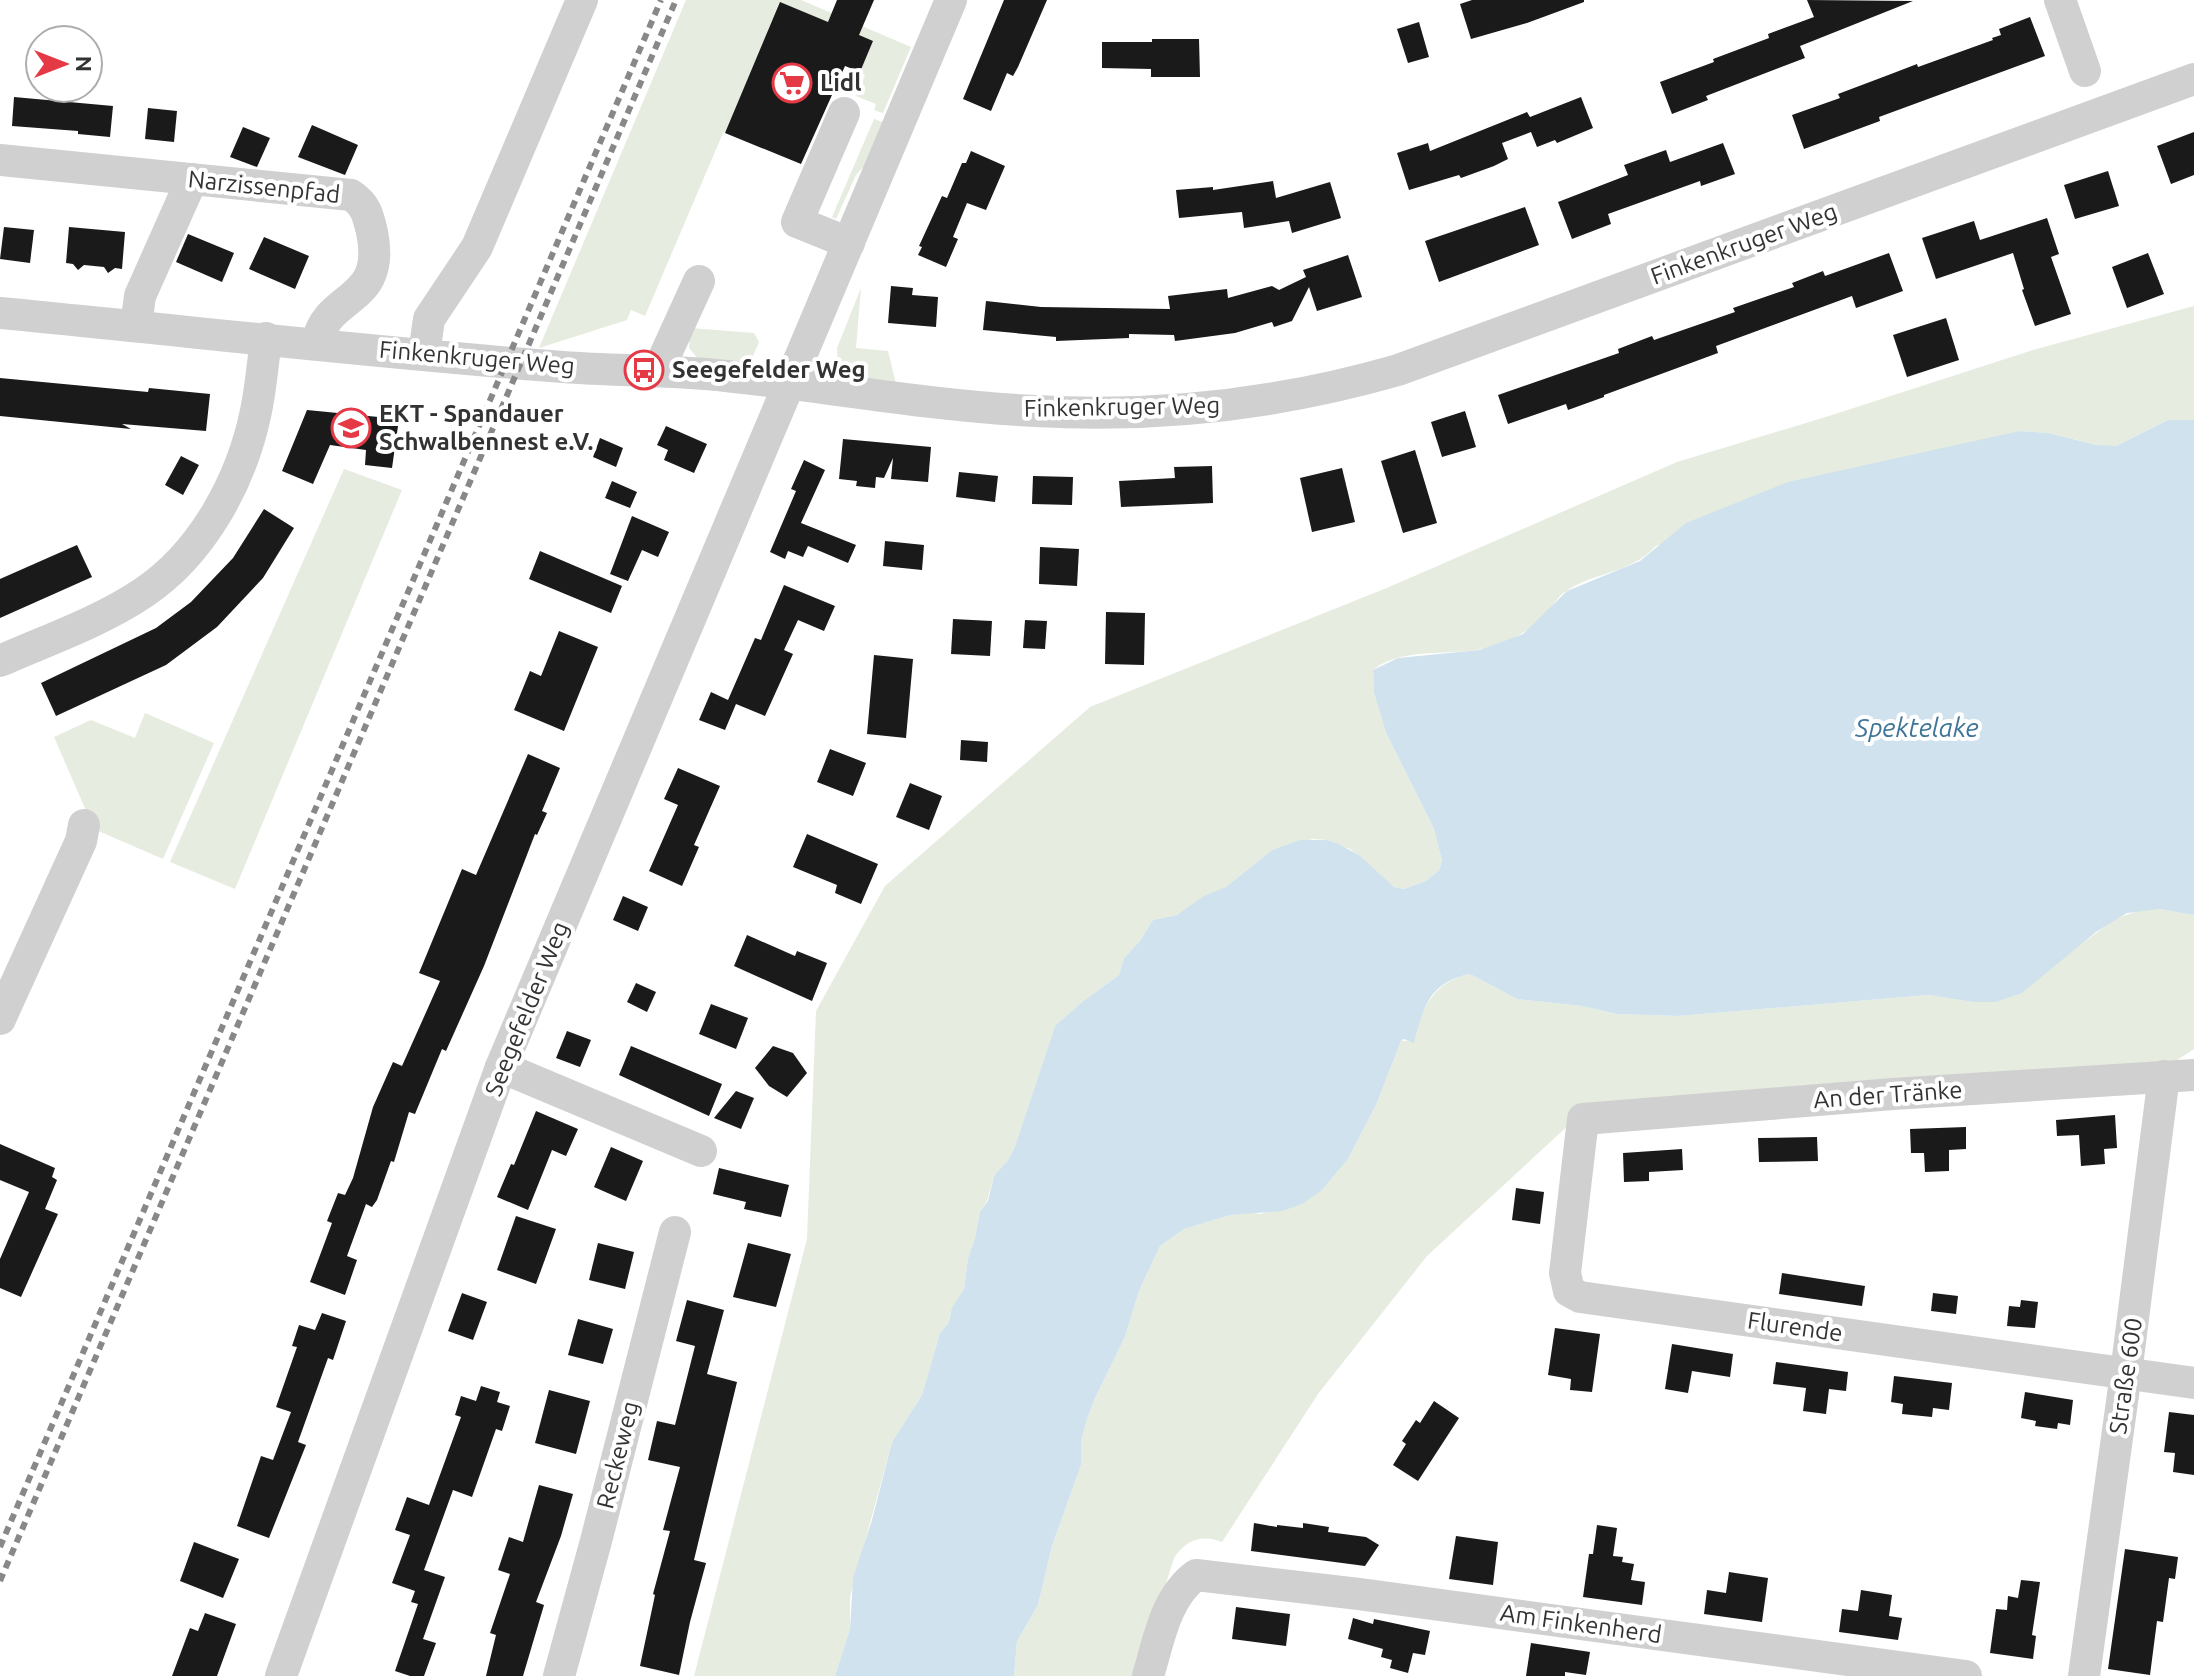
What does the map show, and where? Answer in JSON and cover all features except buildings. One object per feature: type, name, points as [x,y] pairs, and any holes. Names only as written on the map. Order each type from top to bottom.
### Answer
[{"type":"street","points":[[424,354],[429,319],[477,247],[582,0]]},
{"type":"street","name":"Seegefelder Weg","points":[[281,1676],[501,1067],[951,0]]},
{"type":"street","points":[[2060,0],[2085,71]]},
{"type":"street","name":"Finkenkruger Weg","points":[[0,313],[567,367],[725,376],[1035,411],[1210,408],[1323,391],[1398,370],[2194,79]]},
{"type":"street","points":[[844,113],[797,222],[849,243]]},
{"type":"street","name":"Narzissenpfad","points":[[0,160],[351,195],[362,202],[371,227],[375,264],[368,283],[325,323],[317,343]]},
{"type":"street","points":[[136,326],[140,296],[192,179]]},
{"type":"street","points":[[658,371],[699,281]]},
{"type":"street","points":[[0,661],[112,611],[144,592],[182,561],[218,511],[243,460],[256,411],[266,338]]},
{"type":"street","points":[[0,1019],[81,841],[84,825]]},
{"type":"street","points":[[501,1067],[701,1151]]},
{"type":"street","name":"An der Tränke","points":[[1583,1119],[2179,1075]]},
{"type":"street","name":"Straße 600","points":[[2084,1676],[2126,1373],[2179,1075]]},
{"type":"street","name":"Flurende","points":[[1583,1119],[1565,1273],[1569,1291],[1580,1297],[2194,1383]]},
{"type":"street","name":"Reckeweg","points":[[559,1676],[675,1232]]},
{"type":"street","name":"Am Finkenherd","points":[[1148,1676],[1171,1603],[1182,1586],[1196,1575],[1966,1676]]},
{"type":"shaded area","points":[[686,0],[801,0],[911,47],[883,113],[874,110],[876,104],[856,96],[865,75],[860,72],[873,41],[723,133],[645,316],[631,310],[627,320],[539,348]]},
{"type":"shaded area","points":[[874,119],[888,124],[875,154],[856,175],[836,219],[832,217]]},
{"type":"shaded area","points":[[861,288],[856,348],[888,351],[897,388],[844,382],[845,368],[838,366],[837,348]]},
{"type":"shaded area","points":[[2194,306],[2194,420],[2168,420],[2116,446],[2106,447],[2048,433],[2020,431],[1656,546],[1633,563],[1571,588],[1529,629],[1498,645],[1401,657],[1373,670],[1374,693],[1386,733],[1434,829],[1442,861],[1439,870],[1426,881],[1404,889],[1394,887],[1350,849],[1327,840],[1313,839],[1272,850],[1226,887],[1177,915],[1153,920],[1124,958],[1119,975],[1055,1026],[1015,1146],[994,1176],[987,1201],[980,1211],[964,1289],[948,1324],[940,1333],[922,1395],[892,1442],[850,1597],[850,1629],[835,1676],[694,1676],[807,1239],[816,1011],[885,886],[1090,707],[1389,587],[1677,462],[2033,350]]},
{"type":"shaded area","points":[[690,328],[754,333],[759,342],[750,363],[699,360],[689,348]]},
{"type":"shaded area","points":[[344,469],[402,490],[235,889],[170,862]]},
{"type":"shaded area","points":[[145,713],[214,743],[163,859],[94,829],[54,737],[91,720],[135,738]]},
{"type":"shaded area","points":[[2143,909],[2194,915],[2194,1049],[2168,1066],[1572,1122],[1427,1256],[1318,1394],[1222,1542],[1195,1540],[1174,1558],[1137,1676],[1014,1676],[1017,1641],[1038,1605],[1052,1546],[1081,1465],[1081,1441],[1087,1419],[1125,1337],[1139,1291],[1160,1246],[1184,1229],[1245,1212],[1261,1214],[1322,1190],[1348,1159],[1376,1105],[1401,1041],[1415,1040],[1426,1006],[1447,983],[1470,974],[1517,999],[1582,1006],[1617,1014],[1678,1016],[1930,995],[1973,1002],[2072,951],[2115,919]]},
{"type":"water","name":"Spektelake","points":[[2168,420],[2194,420],[2194,915],[2159,909],[2127,913],[2096,932],[2022,993],[1995,1002],[1929,995],[1678,1016],[1617,1014],[1582,1006],[1517,999],[1470,974],[1445,984],[1430,998],[1414,1043],[1404,1039],[1401,1041],[1376,1105],[1348,1159],[1322,1190],[1302,1204],[1282,1211],[1230,1215],[1184,1229],[1160,1246],[1139,1291],[1125,1337],[1087,1419],[1081,1441],[1081,1465],[1052,1546],[1038,1605],[1017,1641],[1014,1676],[835,1676],[850,1629],[853,1578],[892,1442],[922,1395],[940,1333],[948,1324],[952,1308],[964,1289],[980,1211],[988,1201],[994,1176],[1015,1146],[1055,1026],[1119,975],[1124,958],[1153,920],[1177,915],[1204,896],[1226,887],[1272,850],[1300,840],[1327,840],[1360,856],[1394,887],[1404,889],[1426,881],[1439,870],[1442,861],[1434,829],[1386,733],[1374,693],[1373,670],[1398,658],[1480,650],[1523,634],[1567,591],[1640,561],[1686,523],[1788,482],[2020,431],[2116,446]]},
{"type":"railway","points":[[0,1547],[661,0]]},
{"type":"railway","points":[[0,1581],[676,0]]},
{"type":"place","name":"Lidl","points":[[792,83]]},
{"type":"place","name":"Seegefelder Weg","points":[[644,370]]},
{"type":"place","name":"EKT - Spandauer Schwalbennest e.V.","points":[[351,428]]}]
